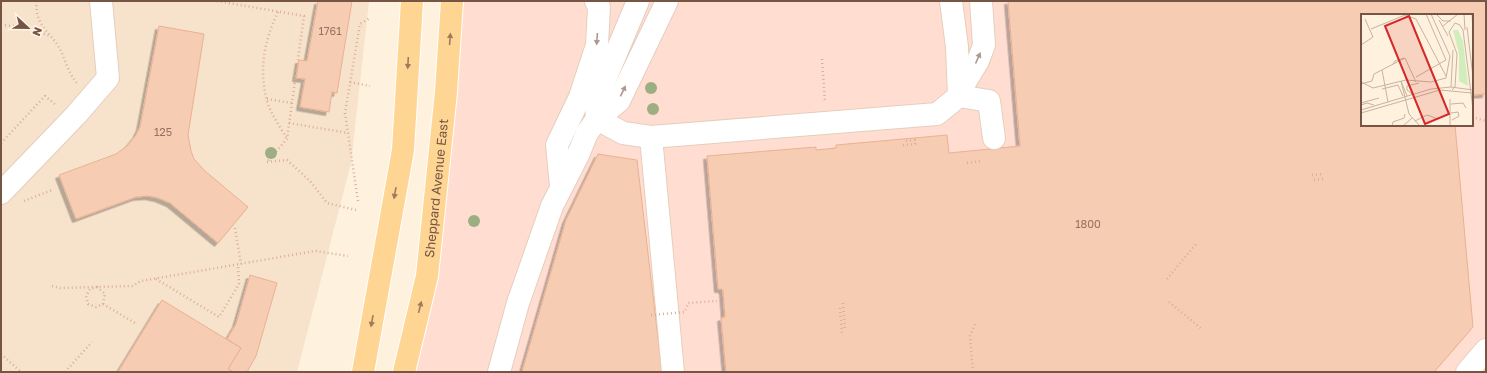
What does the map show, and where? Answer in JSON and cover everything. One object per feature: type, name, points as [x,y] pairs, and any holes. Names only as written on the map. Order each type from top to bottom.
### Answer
[{"type":"main road","points":[[363,372],[403,150],[412,1]]},
{"type":"main road","name":"Sheppard Avenue East","points":[[404,372],[427,276],[445,100],[453,2]]},
{"type":"lane","points":[[9,198],[108,78],[101,1]]},
{"type":"lane","points":[[561,186],[557,145],[580,97],[597,45],[599,7],[596,1]]},
{"type":"lane","points":[[499,372],[518,303],[552,206],[561,186],[578,155],[587,133],[597,119],[619,101],[667,1]]},
{"type":"lane","points":[[951,1],[957,47],[959,94]]},
{"type":"lane","points":[[597,119],[623,133],[651,137],[937,114],[959,94],[978,61],[984,45],[981,1]]},
{"type":"lane","points":[[597,119],[596,101],[632,7]]},
{"type":"lane","points":[[959,94],[989,101],[994,138]]},
{"type":"lane","points":[[651,137],[659,314],[673,372]]},
{"type":"lane","points":[[1467,372],[1486,350]]},
{"type":"path","points":[[37,1],[40,23],[62,51],[65,62],[79,87],[92,97]]},
{"type":"path","points":[[217,1],[304,16],[287,139],[267,162],[287,160],[310,181],[327,203],[356,210]]},
{"type":"path","points":[[278,12],[269,30],[264,49],[262,73],[268,104],[287,139]]},
{"type":"path","points":[[358,201],[345,113],[360,24],[370,18]]},
{"type":"path","points":[[1,25],[24,27],[50,36]]},
{"type":"path","points":[[822,59],[826,123]]},
{"type":"path","points":[[350,82],[370,86]]},
{"type":"path","points":[[1,143],[45,96],[62,110]]},
{"type":"path","points":[[267,99],[292,103]]},
{"type":"path","points":[[1473,117],[1486,121]]},
{"type":"path","points":[[289,123],[348,133]]},
{"type":"path","points":[[903,144],[915,144],[915,140],[904,141]]},
{"type":"path","points":[[968,163],[981,161]]},
{"type":"path","points":[[1312,175],[1324,174]]},
{"type":"path","points":[[1314,180],[1324,179]]},
{"type":"path","points":[[9,198],[52,190]]},
{"type":"path","points":[[235,228],[241,264]]},
{"type":"path","points":[[1167,278],[1196,244]]},
{"type":"path","points":[[52,286],[60,288],[133,286],[155,279],[315,251],[348,256]]},
{"type":"path","points":[[155,279],[219,318],[239,284],[238,264]]},
{"type":"path","points":[[97,287],[105,294],[103,304]]},
{"type":"path","points":[[97,287],[90,289],[86,296],[88,304],[96,307],[103,304]]},
{"type":"path","points":[[659,314],[685,312],[688,303],[717,301]]},
{"type":"path","points":[[1169,302],[1204,330]]},
{"type":"path","points":[[843,303],[845,330]]},
{"type":"path","points":[[103,304],[135,323]]},
{"type":"path","points":[[840,308],[842,335]]},
{"type":"path","points":[[973,372],[970,336],[975,324]]},
{"type":"path","points":[[65,372],[92,342]]},
{"type":"path","points":[[1,354],[21,372]]},
{"type":"shaded area","points":[[1,1],[369,1],[351,163],[297,372],[1,372]]},
{"type":"shaded area","points":[[452,1],[1486,1],[1486,372],[404,372]]},
{"type":"building","points":[[318,1],[352,1],[337,93],[332,92],[329,112],[300,107],[305,79],[296,78],[299,60],[307,61]]},
{"type":"building","points":[[1008,1],[1486,1],[1486,94],[1473,95],[1473,14],[1361,14],[1361,126],[1455,126],[1473,327],[1434,372],[726,372],[721,318],[725,317],[723,291],[722,289],[718,289],[707,156],[816,147],[816,150],[836,148],[836,145],[947,135],[949,153],[1020,146]]},
{"type":"building","points":[[159,26],[204,34],[188,135],[191,151],[194,159],[205,171],[248,207],[218,243],[170,203],[148,196],[136,197],[76,219],[59,175],[116,154],[127,146],[136,135],[140,127]]},
{"type":"building","points":[[598,154],[637,160],[662,372],[522,372],[566,220]]},
{"type":"building","points":[[250,275],[277,283],[256,356],[247,372],[234,372],[228,369],[241,348],[227,339],[236,324]]},
{"type":"building","points":[[162,300],[241,348],[228,369],[234,372],[118,372]]}]
